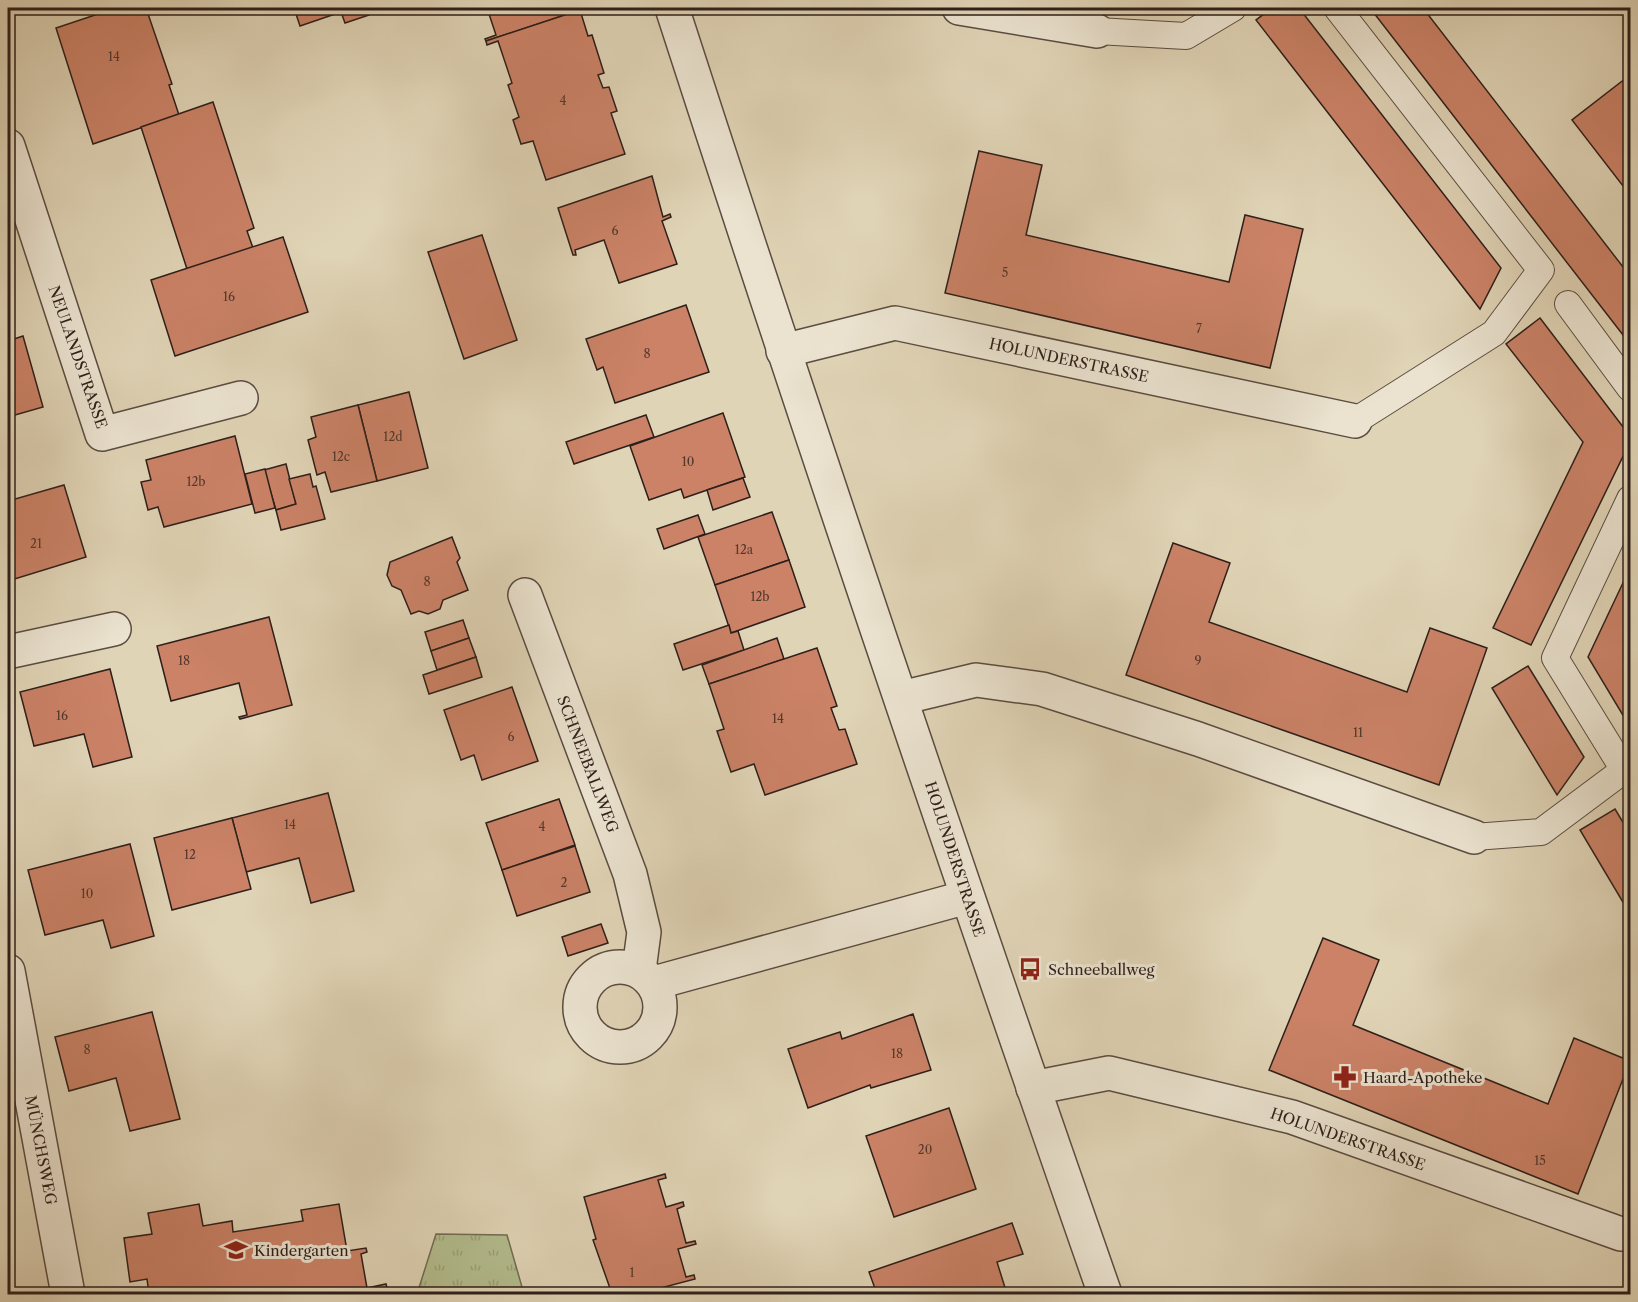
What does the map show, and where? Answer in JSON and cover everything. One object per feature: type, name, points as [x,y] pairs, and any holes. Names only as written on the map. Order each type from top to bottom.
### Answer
[{"type":"street","name":"HOLUNDERSTRASSE","points":[[672,8],[783,351],[967,897],[1105,1294]]},
{"type":"street","points":[[959,8],[1097,31]]},
{"type":"street","name":"NEULANDSTRASSE","points":[[8,146],[102,434],[242,398]]},
{"type":"street","name":"HOLUNDERSTRASSE","points":[[783,351],[895,323],[1355,421]]},
{"type":"street","name":"SCHNEEBALLWEG","points":[[525,595],[630,874],[644,932],[646,977],[967,897]]},
{"type":"street","points":[[8,652],[114,629]]},
{"type":"street","points":[[901,698],[976,680],[1042,689],[1198,740],[1474,837]]},
{"type":"street","name":"MÜNCHSWEG","points":[[8,971],[68,1294]]},
{"type":"street","name":"HOLUNDERSTRASSE","points":[[1033,1088],[1109,1073],[1292,1117],[1626,1235]]},
{"type":"lane","points":[[1097,31],[1186,36],[1233,8]]},
{"type":"lane","points":[[1337,8],[1541,270],[1494,333],[1355,421]]},
{"type":"lane","points":[[1568,304],[1630,388]]},
{"type":"lane","points":[[1474,837],[1541,832],[1624,770],[1556,658],[1630,499]]},
{"type":"green space","points":[[436,1234],[507,1235],[524,1294],[417,1294]]},
{"type":"building","points":[[116,8],[146,8],[172,84],[169,85],[179,115],[93,144],[56,28]]},
{"type":"building","points":[[294,8],[373,8],[368,9],[369,15],[345,23],[341,12],[300,26]]},
{"type":"building","points":[[487,8],[579,8],[580,10],[486,41],[485,39],[496,35]]},
{"type":"building","points":[[1272,8],[1299,8],[1501,268],[1480,309],[1256,20]]},
{"type":"building","points":[[1370,8],[1423,8],[1630,276],[1630,344]]},
{"type":"building","points":[[580,10],[588,36],[592,35],[604,73],[598,75],[603,88],[609,87],[617,111],[611,113],[625,154],[546,180],[533,141],[521,144],[513,120],[519,117],[508,85],[512,83],[498,41],[487,45],[486,41]]},
{"type":"building","points":[[1630,75],[1630,180],[1623,186],[1572,120]]},
{"type":"building","points":[[213,102],[254,228],[247,231],[253,248],[187,269],[141,127]]},
{"type":"building","points":[[979,151],[1042,165],[1026,235],[1229,282],[1245,215],[1303,229],[1270,368],[945,293]]},
{"type":"building","points":[[652,176],[663,217],[670,214],[671,217],[662,221],[677,264],[619,283],[604,240],[575,250],[576,255],[573,255],[558,208]]},
{"type":"building","points":[[482,235],[517,340],[464,359],[428,252]]},
{"type":"building","points":[[283,237],[308,312],[175,356],[151,280]]},
{"type":"building","points":[[686,305],[709,372],[615,403],[603,367],[597,370],[586,339]]},
{"type":"building","points":[[1540,318],[1630,436],[1630,442],[1531,645],[1493,628],[1583,442],[1506,344]]},
{"type":"building","points":[[23,336],[43,407],[8,417],[8,341]]},
{"type":"building","points":[[409,392],[428,468],[377,481],[358,405]]},
{"type":"building","points":[[358,405],[377,481],[331,492],[325,472],[317,475],[308,440],[316,437],[311,417]]},
{"type":"building","points":[[723,413],[745,477],[684,498],[681,489],[649,500],[630,446]]},
{"type":"building","points":[[646,415],[654,437],[574,464],[566,442]]},
{"type":"building","points":[[235,436],[252,504],[164,527],[158,507],[148,510],[141,482],[151,480],[146,460]]},
{"type":"building","points":[[286,464],[296,504],[276,510],[264,470]]},
{"type":"building","points":[[265,469],[275,508],[255,513],[245,474]]},
{"type":"building","points":[[310,474],[313,487],[316,486],[325,519],[281,530],[276,510],[296,504],[289,479]]},
{"type":"building","points":[[743,478],[750,497],[713,510],[707,490]]},
{"type":"building","points":[[64,485],[86,557],[8,581],[8,501]]},
{"type":"building","points":[[772,512],[789,560],[715,585],[698,537]]},
{"type":"building","points":[[698,515],[705,534],[664,549],[657,529]]},
{"type":"building","points":[[452,537],[460,558],[457,562],[468,590],[443,600],[440,609],[428,614],[419,611],[411,614],[401,590],[392,586],[387,575],[390,562]]},
{"type":"building","points":[[1173,543],[1230,563],[1209,622],[1407,692],[1430,628],[1487,648],[1439,785],[1126,675]]},
{"type":"building","points":[[789,560],[805,607],[731,633],[715,585]]},
{"type":"building","points":[[1630,568],[1630,727],[1588,657]]},
{"type":"building","points":[[269,617],[292,705],[240,719],[239,717],[247,715],[239,683],[171,701],[157,646]]},
{"type":"building","points":[[463,620],[469,638],[431,651],[425,632]]},
{"type":"building","points":[[729,625],[731,633],[738,631],[744,650],[683,670],[674,644]]},
{"type":"building","points":[[469,638],[476,657],[437,670],[431,651]]},
{"type":"building","points":[[777,638],[784,659],[709,684],[702,665]]},
{"type":"building","points":[[817,648],[837,706],[831,708],[839,730],[845,729],[857,764],[765,795],[754,764],[731,772],[717,731],[724,729],[709,684]]},
{"type":"building","points":[[476,657],[482,677],[429,694],[423,675]]},
{"type":"building","points":[[1528,666],[1584,757],[1557,795],[1492,688]]},
{"type":"building","points":[[110,669],[132,757],[93,767],[84,734],[34,746],[20,692]]},
{"type":"building","points":[[512,687],[538,761],[482,780],[474,755],[461,760],[444,710]]},
{"type":"building","points":[[328,793],[354,891],[311,903],[299,858],[246,872],[232,818]]},
{"type":"building","points":[[559,799],[575,845],[502,870],[486,823]]},
{"type":"building","points":[[1615,809],[1630,834],[1630,914],[1580,830]]},
{"type":"building","points":[[232,818],[251,889],[172,910],[154,838]]},
{"type":"building","points":[[130,844],[154,936],[111,948],[103,920],[45,935],[28,870]]},
{"type":"building","points":[[575,846],[590,892],[517,916],[502,870]]},
{"type":"building","points":[[601,924],[608,943],[568,956],[562,937]]},
{"type":"building","points":[[1323,938],[1379,960],[1353,1025],[1548,1104],[1574,1038],[1630,1061],[1578,1194],[1269,1070]]},
{"type":"building","points":[[152,1012],[180,1119],[130,1131],[116,1078],[69,1091],[55,1037]]},
{"type":"building","points":[[913,1014],[931,1070],[871,1088],[870,1085],[808,1108],[788,1049],[840,1032],[842,1039]]},
{"type":"building","points":[[949,1108],[976,1189],[894,1217],[866,1136]]},
{"type":"building","points":[[665,1174],[666,1178],[658,1180],[666,1207],[683,1202],[684,1206],[677,1209],[686,1243],[695,1241],[696,1244],[678,1249],[686,1277],[694,1275],[695,1279],[638,1294],[612,1294],[593,1240],[596,1239],[584,1197]]},
{"type":"building","name":"Kindergarten","points":[[199,1204],[203,1226],[232,1221],[233,1232],[303,1221],[301,1210],[339,1204],[347,1251],[366,1248],[367,1252],[361,1254],[367,1288],[386,1284],[387,1288],[381,1289],[382,1294],[149,1294],[147,1279],[130,1282],[124,1238],[152,1234],[148,1213]]},
{"type":"building","points":[[1012,1223],[1023,1254],[997,1262],[1007,1294],[877,1294],[869,1272]]},
{"type":"place","name":"Schneeballweg","points":[[1030,969]]},
{"type":"place","name":"Haard-Apotheke","points":[[1345,1077]]},
{"type":"place","name":"Kindergarten","points":[[236,1250]]}]
